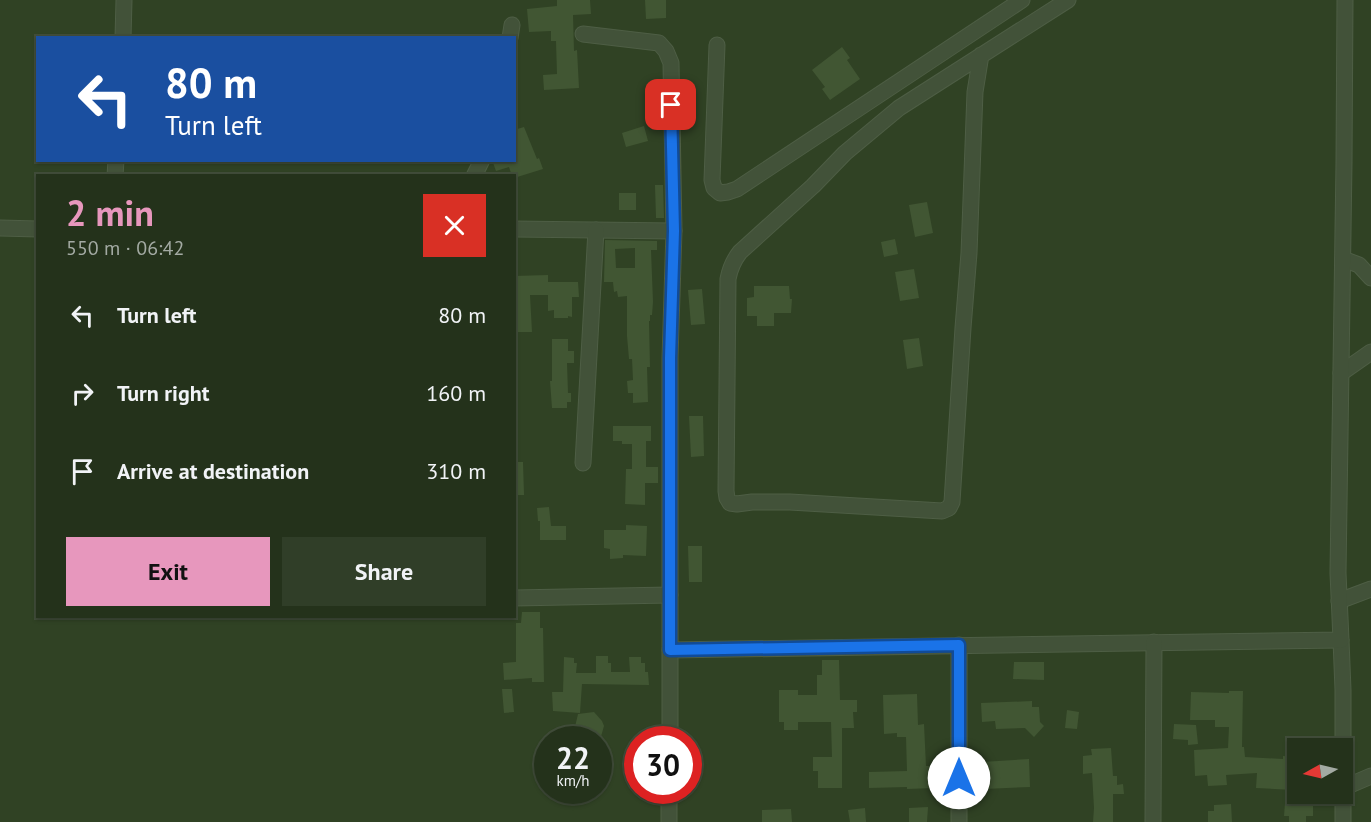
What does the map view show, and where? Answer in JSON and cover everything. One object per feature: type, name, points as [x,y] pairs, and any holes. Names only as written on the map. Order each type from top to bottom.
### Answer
[{"type":"street","points":[[123,36],[124,0]]},
{"type":"street","points":[[717,45],[712,180],[714,188],[720,193],[737,189],[1022,0]]},
{"type":"street","points":[[981,55],[975,92],[969,253],[952,502],[949,508],[942,511],[790,502],[730,503],[726,491],[728,279],[734,260],[845,153],[899,108],[981,55],[1068,0]]},
{"type":"street","points":[[1343,738],[1338,573],[1345,0]]},
{"type":"street","points":[[583,34],[658,43],[666,51],[670,63],[674,231],[670,358],[669,726]]},
{"type":"street","points":[[0,228],[36,229]]},
{"type":"street","points":[[516,228],[674,231]]},
{"type":"street","points":[[583,463],[596,230]]},
{"type":"street","points":[[1343,259],[1359,265],[1371,278]]},
{"type":"street","points":[[1341,373],[1371,352]]},
{"type":"street","points":[[1339,601],[1371,589]]},
{"type":"street","points":[[516,598],[670,595]]},
{"type":"street","points":[[670,650],[1341,640]]},
{"type":"street","points":[[1153,822],[1154,642]]},
{"type":"street","points":[[959,645],[959,822]]},
{"type":"street","points":[[1353,784],[1371,776]]},
{"type":"street","points":[[669,804],[669,822]]},
{"type":"street","points":[[1343,804],[1343,822]]},
{"type":"building","points":[[557,0],[590,0],[591,14],[573,15],[574,51],[577,50],[579,88],[544,90],[543,75],[557,74],[556,41],[551,41],[551,31],[529,32],[527,9],[557,6]]},
{"type":"building","points":[[645,0],[666,0],[666,18],[646,19]]},
{"type":"building","points":[[842,47],[850,58],[847,60],[860,79],[830,100],[822,89],[825,87],[812,70]]},
{"type":"building","points":[[644,126],[648,141],[626,147],[622,133]]},
{"type":"building","points":[[524,127],[543,169],[516,177],[516,174],[511,174],[509,167],[496,171],[493,162],[516,162],[516,129]]},
{"type":"building","points":[[655,185],[663,185],[664,218],[656,218]]},
{"type":"building","points":[[619,193],[636,193],[636,210],[619,210]]},
{"type":"building","points":[[927,202],[933,233],[915,237],[909,205]]},
{"type":"building","points":[[895,239],[898,254],[884,257],[881,242]]},
{"type":"building","points":[[605,240],[657,241],[657,250],[651,250],[653,302],[649,321],[648,402],[633,403],[633,393],[628,393],[627,381],[633,380],[632,359],[629,359],[627,336],[627,296],[618,297],[617,291],[614,292],[613,282],[604,282]],"holes":[[[635,248],[635,268],[616,268],[615,249]]]},
{"type":"building","points":[[914,269],[919,298],[900,301],[895,272]]},
{"type":"building","points":[[548,275],[548,282],[578,282],[579,297],[572,297],[572,317],[554,318],[554,310],[548,311],[548,295],[530,295],[532,332],[516,332],[516,276]]},
{"type":"building","points":[[754,286],[789,286],[790,299],[792,299],[791,313],[774,313],[774,326],[757,326],[757,316],[747,316],[747,298],[754,297]]},
{"type":"building","points":[[702,289],[705,324],[691,325],[688,290]]},
{"type":"building","points":[[919,338],[923,366],[907,369],[903,340]]},
{"type":"building","points":[[552,339],[568,339],[568,351],[574,351],[574,363],[567,363],[568,393],[571,393],[571,402],[567,402],[567,408],[552,408],[550,381],[552,381]]},
{"type":"building","points":[[689,416],[703,416],[704,456],[691,457]]},
{"type":"building","points":[[613,426],[651,426],[651,441],[646,441],[646,467],[658,467],[658,483],[645,483],[645,505],[625,504],[626,469],[632,469],[632,444],[613,441]]},
{"type":"building","points":[[516,462],[523,462],[524,495],[516,495]]},
{"type":"building","points":[[549,507],[551,526],[566,526],[566,540],[540,540],[537,508]]},
{"type":"building","points":[[626,525],[647,526],[646,556],[623,555],[623,558],[610,559],[610,549],[604,548],[604,530],[626,530]]},
{"type":"building","points":[[688,546],[702,546],[702,582],[689,582]]},
{"type":"building","points":[[522,612],[540,612],[540,628],[543,628],[544,682],[532,682],[532,678],[504,680],[503,663],[516,662],[516,623],[521,623]]},
{"type":"building","points":[[596,656],[608,656],[611,672],[630,672],[629,657],[641,657],[641,663],[645,663],[645,672],[648,672],[649,685],[582,684],[580,713],[553,711],[552,692],[563,692],[564,657],[574,658],[574,663],[577,663],[576,673],[596,673]]},
{"type":"building","points":[[822,660],[839,660],[840,700],[857,700],[857,712],[853,712],[854,728],[842,728],[842,788],[818,788],[818,771],[813,771],[813,757],[832,757],[831,722],[798,722],[798,730],[784,730],[784,722],[779,722],[779,690],[798,690],[798,695],[817,695],[817,675],[822,675]]},
{"type":"building","points":[[1014,662],[1044,662],[1044,680],[1013,679]]},
{"type":"building","points":[[502,689],[512,689],[514,712],[504,713]]},
{"type":"building","points":[[1229,691],[1243,691],[1242,747],[1244,747],[1245,757],[1283,759],[1283,756],[1287,756],[1287,790],[1256,788],[1257,773],[1226,775],[1227,785],[1208,786],[1207,775],[1195,776],[1194,750],[1228,748],[1229,727],[1215,727],[1215,720],[1190,720],[1191,692],[1229,693]]},
{"type":"building","points":[[917,694],[918,725],[924,724],[926,766],[933,766],[934,788],[869,788],[869,772],[907,771],[906,737],[897,737],[897,733],[884,734],[883,695]]},
{"type":"building","points":[[1032,701],[1032,707],[1039,707],[1040,722],[1044,726],[1034,737],[1025,728],[996,729],[995,721],[982,722],[981,703]]},
{"type":"building","points":[[1067,710],[1079,712],[1077,729],[1065,728]]},
{"type":"building","points":[[594,712],[604,726],[575,726],[578,714]]},
{"type":"building","points":[[1174,724],[1196,725],[1198,744],[1188,745],[1188,740],[1173,739]]},
{"type":"building","points":[[1111,748],[1113,776],[1117,776],[1117,785],[1123,784],[1124,794],[1113,794],[1113,822],[1093,822],[1092,773],[1083,774],[1083,756],[1092,755],[1091,749]]},
{"type":"building","points":[[1029,759],[1030,787],[984,789],[982,762]]},
{"type":"building","points":[[1285,803],[1313,804],[1313,816],[1306,816],[1306,822],[1289,822],[1289,816],[1284,816]]},
{"type":"building","points":[[1231,804],[1232,822],[1208,822],[1208,811],[1214,811],[1214,805]]},
{"type":"building","points":[[928,807],[927,822],[909,822],[909,808]]},
{"type":"building","points":[[865,808],[866,822],[850,822],[848,810]]},
{"type":"building","points":[[791,809],[792,822],[762,822],[762,810]]},
{"type":"route","points":[[671,105],[674,231],[670,358],[670,650],[959,645],[959,778]]}]
